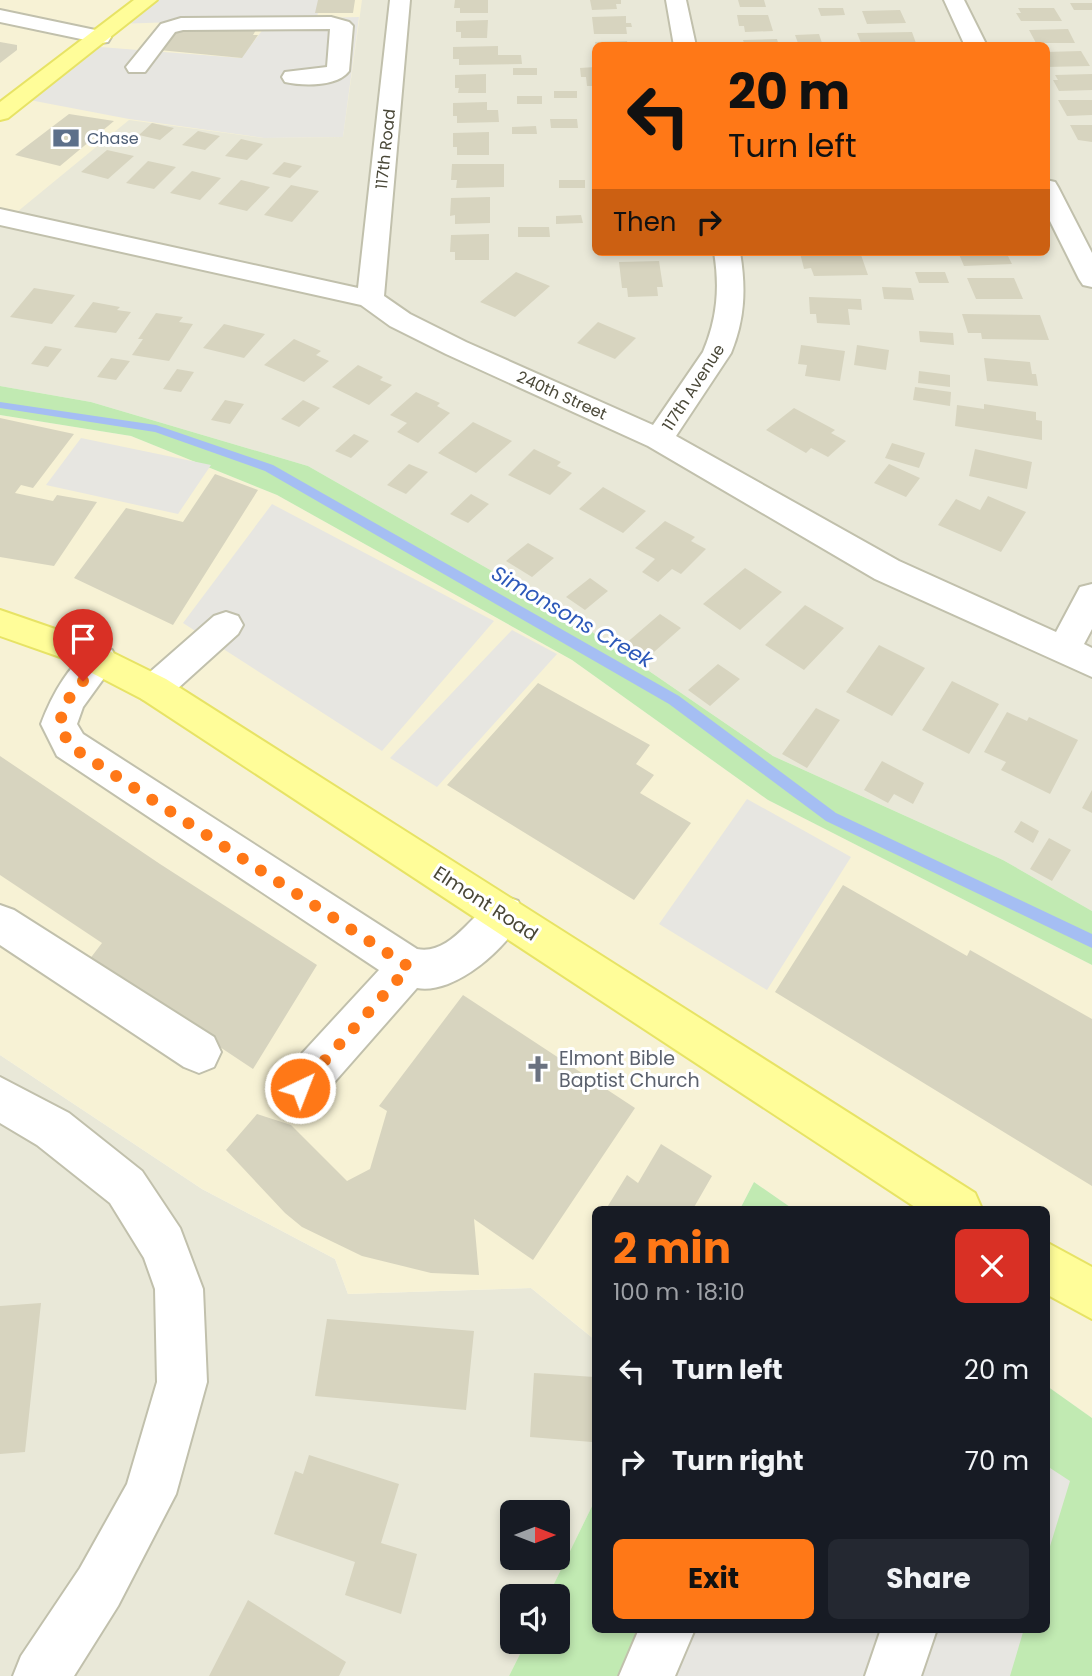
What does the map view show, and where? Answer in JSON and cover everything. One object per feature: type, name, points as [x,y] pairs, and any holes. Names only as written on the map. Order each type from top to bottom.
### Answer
[{"type":"main road","points":[[0,113],[147,0]]},
{"type":"main road","name":"Elmont Road","points":[[0,623],[100,660],[154,689],[954,1206]]},
{"type":"main road","points":[[1050,1269],[1092,1295]]},
{"type":"street","name":"117th Road","points":[[370,299],[400,0]]},
{"type":"street","points":[[676,0],[684,42]]},
{"type":"street","points":[[954,0],[974,42]]},
{"type":"street","points":[[0,16],[100,37]]},
{"type":"street","points":[[137,66],[168,28],[181,24],[331,23],[342,26],[338,71],[325,76],[293,77]]},
{"type":"street","points":[[1050,195],[1092,279]]},
{"type":"street","name":"240th Street","points":[[0,217],[370,299],[400,320],[456,348],[659,439],[887,570],[1078,657]]},
{"type":"street","name":"117th Avenue","points":[[659,439],[724,339],[732,301],[728,256]]},
{"type":"street","points":[[1078,657],[1092,596]]},
{"type":"street","points":[[154,689],[226,625]]},
{"type":"street","points":[[100,660],[67,701],[61,717],[59,724],[70,746],[409,967],[431,971],[467,953],[504,914]]},
{"type":"street","points":[[0,923],[200,1052]]},
{"type":"street","points":[[300,1088],[409,967]]},
{"type":"street","points":[[0,1099],[53,1129],[126,1187],[163,1245],[178,1289],[182,1382],[150,1494],[99,1587],[41,1676]]},
{"type":"street","points":[[647,1676],[665,1633]]},
{"type":"street","points":[[893,1676],[908,1633]]},
{"type":"shaded area","points":[[0,0],[1092,0],[1092,911],[1003,860],[773,756],[557,608],[308,466],[91,402],[0,386],[0,226],[4,222],[0,221]]},
{"type":"shaded area","points":[[0,0],[362,0],[343,137],[264,138],[129,120],[0,226]]},
{"type":"shaded area","points":[[145,0],[320,0],[317,18],[359,17],[343,137],[264,138],[129,119],[19,98],[87,46],[241,58],[271,19],[114,24]]},
{"type":"shaded area","points":[[0,415],[131,436],[277,495],[572,660],[768,800],[1092,965],[1092,1418],[1050,1388],[1050,1206],[789,1206],[754,1182],[742,1206],[592,1206],[592,1338],[531,1288],[348,1294],[335,1259],[202,1189],[0,1055]]},
{"type":"shaded area","points":[[81,438],[211,465],[178,514],[46,485]]},
{"type":"shaded area","points":[[272,504],[494,621],[382,751],[183,623]]},
{"type":"shaded area","points":[[512,630],[557,654],[437,787],[390,758]]},
{"type":"shaded area","points":[[747,799],[851,857],[767,990],[659,924]]},
{"type":"shaded area","points":[[0,1055],[202,1189],[335,1259],[348,1294],[531,1288],[592,1338],[592,1506],[570,1551],[570,1500],[500,1500],[500,1570],[561,1570],[554,1584],[500,1584],[500,1654],[520,1654],[509,1676],[0,1676]]},
{"type":"shaded area","points":[[1050,1468],[1070,1481],[1050,1546]]},
{"type":"shaded area","points":[[651,1633],[1023,1633],[1010,1676],[632,1676]]},
{"type":"green space","points":[[0,386],[91,402],[308,466],[557,608],[773,756],[1003,860],[1092,911],[1092,965],[768,800],[572,660],[277,495],[131,436],[0,415]]},
{"type":"green space","points":[[754,1182],[789,1206],[742,1206]]},
{"type":"green space","points":[[1050,1388],[1092,1418],[1092,1676],[509,1676],[520,1654],[570,1654],[570,1584],[554,1584],[561,1570],[570,1570],[570,1551],[592,1506],[592,1633],[1050,1633]]},
{"type":"building","points":[[318,0],[355,0],[353,13],[315,13]]},
{"type":"building","points":[[455,0],[488,0],[488,13],[460,13],[460,8],[454,8]]},
{"type":"building","points":[[590,0],[621,0],[621,4],[616,4],[617,9],[592,10]]},
{"type":"building","points":[[738,0],[764,0],[766,7],[740,7]]},
{"type":"building","points":[[1070,3],[1092,3],[1092,10],[1074,10]]},
{"type":"building","points":[[818,8],[843,8],[845,15],[821,16]]},
{"type":"building","points":[[1018,8],[1054,8],[1062,21],[1021,21],[1016,13],[1021,13]]},
{"type":"building","points":[[900,10],[906,23],[867,24],[862,11]]},
{"type":"building","points":[[737,15],[768,15],[773,31],[745,32],[744,26],[739,26]]},
{"type":"building","points":[[626,16],[626,23],[631,23],[632,27],[626,27],[627,34],[594,34],[592,17]]},
{"type":"building","points":[[488,20],[487,38],[461,38],[461,32],[456,32],[456,21]]},
{"type":"building","points":[[201,25],[256,30],[253,35],[258,35],[242,58],[159,50],[177,27]]},
{"type":"building","points":[[1068,29],[1075,43],[1035,42],[1029,30]]},
{"type":"building","points":[[912,32],[916,42],[861,42],[857,33]]},
{"type":"building","points":[[819,34],[822,42],[798,42],[795,35]]},
{"type":"building","points":[[777,39],[778,42],[744,42],[743,40]]},
{"type":"building","points":[[0,42],[17,45],[17,50],[0,63]]},
{"type":"building","points":[[498,46],[498,55],[521,55],[522,64],[459,65],[459,59],[453,59],[453,47]]},
{"type":"building","points":[[1081,51],[1090,66],[1050,67],[1050,52]]},
{"type":"building","points":[[592,67],[592,86],[587,86],[586,77],[581,77],[580,68]]},
{"type":"building","points":[[513,68],[537,68],[537,75],[513,75]]},
{"type":"building","points":[[486,74],[486,93],[458,93],[459,88],[455,88],[455,75]]},
{"type":"building","points":[[1092,74],[1092,90],[1059,91],[1053,80],[1058,80],[1055,75]]},
{"type":"building","points":[[554,91],[577,91],[577,98],[554,98]]},
{"type":"building","points":[[517,96],[542,96],[542,104],[517,104]]},
{"type":"building","points":[[1058,100],[1092,100],[1092,115],[1067,116]]},
{"type":"building","points":[[487,102],[487,110],[498,110],[499,122],[457,123],[457,116],[453,116],[453,103]]},
{"type":"building","name":"Chase","points":[[69,114],[114,121],[60,166],[15,155]]},
{"type":"building","points":[[550,119],[577,119],[578,128],[551,128]]},
{"type":"building","points":[[152,123],[174,128],[160,140],[139,135]]},
{"type":"building","points":[[1070,125],[1092,125],[1092,142],[1078,140]]},
{"type":"building","points":[[536,126],[537,134],[512,134],[512,127]]},
{"type":"building","points":[[198,131],[220,136],[205,150],[182,145]]},
{"type":"building","points":[[489,132],[489,155],[457,155],[457,147],[453,147],[453,133]]},
{"type":"building","points":[[241,139],[263,144],[247,160],[225,156]]},
{"type":"building","points":[[107,150],[134,156],[108,179],[81,172]]},
{"type":"building","points":[[148,161],[176,167],[154,189],[126,183]]},
{"type":"building","points":[[284,162],[302,166],[290,178],[272,174]]},
{"type":"building","points":[[452,164],[504,164],[504,187],[456,188],[457,180],[451,180]]},
{"type":"building","points":[[192,171],[221,178],[200,200],[170,193]]},
{"type":"building","points":[[241,180],[270,187],[247,211],[218,204]]},
{"type":"building","points":[[559,180],[585,180],[585,188],[559,188]]},
{"type":"building","points":[[291,185],[319,191],[292,222],[264,215]]},
{"type":"building","points":[[490,197],[490,223],[455,224],[455,215],[450,216],[451,198]]},
{"type":"building","points":[[581,215],[583,223],[556,224],[556,216]]},
{"type":"building","points":[[518,227],[549,227],[550,237],[518,237]]},
{"type":"building","points":[[489,234],[489,260],[455,260],[455,252],[450,252],[451,235]]},
{"type":"building","points":[[801,256],[861,256],[868,275],[814,276],[811,268],[804,269]]},
{"type":"building","points":[[960,256],[1008,256],[1012,264],[964,266]]},
{"type":"building","points":[[659,261],[663,287],[657,287],[658,296],[628,297],[627,288],[622,288],[619,262]]},
{"type":"building","points":[[516,272],[550,286],[515,317],[480,302]]},
{"type":"building","points":[[915,272],[945,272],[949,283],[919,283]]},
{"type":"building","points":[[967,278],[1014,278],[1023,299],[976,299]]},
{"type":"building","points":[[882,287],[911,288],[914,300],[884,299]]},
{"type":"building","points":[[34,288],[75,295],[52,324],[10,317]]},
{"type":"building","points":[[809,297],[861,299],[862,310],[848,309],[850,325],[817,323],[816,314],[810,314]]},
{"type":"building","points":[[93,302],[131,312],[116,333],[74,327]]},
{"type":"building","points":[[156,313],[183,317],[179,322],[193,324],[169,361],[132,355],[143,339],[138,339]]},
{"type":"building","points":[[962,314],[1040,315],[1049,340],[982,339],[981,333],[968,333]]},
{"type":"building","points":[[598,322],[636,338],[615,359],[577,343]]},
{"type":"building","points":[[224,324],[265,334],[244,358],[203,348]]},
{"type":"building","points":[[919,331],[953,333],[954,345],[920,342]]},
{"type":"building","points":[[294,339],[321,351],[316,355],[329,361],[304,382],[264,365]]},
{"type":"building","points":[[801,345],[845,351],[840,381],[805,376],[807,365],[798,364]]},
{"type":"building","points":[[857,345],[889,350],[886,370],[854,365]]},
{"type":"building","points":[[45,346],[62,349],[48,367],[31,364]]},
{"type":"building","points":[[111,358],[130,361],[116,380],[97,377]]},
{"type":"building","points":[[984,358],[1030,362],[1038,386],[987,381]]},
{"type":"building","points":[[358,365],[383,377],[380,380],[392,385],[369,405],[332,387]]},
{"type":"building","points":[[177,369],[194,372],[181,392],[163,389]]},
{"type":"building","points":[[919,371],[950,375],[950,387],[918,383]]},
{"type":"building","points":[[915,387],[951,392],[950,406],[913,400]]},
{"type":"building","points":[[416,392],[440,403],[437,406],[450,413],[418,443],[397,432],[407,423],[390,415]]},
{"type":"building","points":[[225,400],[244,404],[230,424],[211,420]]},
{"type":"building","points":[[303,400],[320,408],[299,427],[281,419]]},
{"type":"building","points":[[984,404],[1036,412],[1036,420],[1042,421],[1042,440],[955,426],[957,405],[984,409]]},
{"type":"building","points":[[794,408],[835,430],[831,433],[846,441],[828,457],[811,448],[806,453],[766,430]]},
{"type":"building","points":[[0,418],[74,434],[33,488],[21,485],[15,493],[53,501],[57,495],[97,502],[54,566],[0,557]]},
{"type":"building","points":[[473,422],[512,441],[476,473],[438,453]]},
{"type":"building","points":[[354,434],[369,441],[351,458],[335,451]]},
{"type":"building","points":[[892,443],[925,453],[919,468],[885,458]]},
{"type":"building","points":[[534,449],[561,462],[557,466],[572,473],[550,495],[508,475]]},
{"type":"building","points":[[975,449],[1032,462],[1027,489],[969,476]]},
{"type":"building","points":[[409,464],[428,472],[406,494],[387,485]]},
{"type":"building","points":[[889,464],[920,478],[906,497],[874,483]]},
{"type":"building","points":[[215,474],[258,490],[173,625],[74,578],[126,508],[183,522]]},
{"type":"building","points":[[603,487],[646,511],[623,533],[579,509]]},
{"type":"building","points":[[471,494],[489,504],[468,523],[450,514]]},
{"type":"building","points":[[988,496],[1026,512],[1001,552],[938,525],[956,499],[980,510]]},
{"type":"building","points":[[665,521],[695,537],[691,541],[706,549],[681,574],[672,569],[658,582],[642,572],[655,559],[635,548]]},
{"type":"building","points":[[528,543],[554,558],[532,577],[506,561]]},
{"type":"building","points":[[745,568],[782,592],[740,630],[703,604]]},
{"type":"building","points":[[590,578],[608,591],[585,610],[566,597]]},
{"type":"building","points":[[805,605],[844,628],[804,670],[765,645]]},
{"type":"building","points":[[660,614],[681,628],[645,660],[624,645]]},
{"type":"building","points":[[879,645],[925,668],[892,716],[846,692]]},
{"type":"building","points":[[718,664],[740,679],[710,706],[688,690]]},
{"type":"building","points":[[952,681],[999,704],[969,754],[922,730]]},
{"type":"building","points":[[538,683],[650,745],[636,764],[654,775],[640,793],[691,823],[634,900],[447,785]]},
{"type":"building","points":[[816,708],[840,720],[807,768],[782,754]]},
{"type":"building","points":[[1007,712],[1027,721],[1029,717],[1078,740],[1050,794],[1001,770],[1006,762],[984,752]]},
{"type":"building","points":[[0,756],[317,965],[253,1069],[89,960],[102,943],[0,875]]},
{"type":"building","points":[[882,761],[924,783],[913,804],[894,794],[888,803],[864,790]]},
{"type":"building","points":[[1092,790],[1092,813],[1082,808]]},
{"type":"building","points":[[1021,821],[1039,831],[1033,843],[1014,832]]},
{"type":"building","points":[[1049,838],[1071,850],[1052,881],[1030,869]]},
{"type":"building","points":[[843,885],[967,956],[970,950],[1092,1019],[1092,1186],[775,992]]},
{"type":"building","points":[[463,995],[635,1108],[533,1260],[474,1219],[479,1275],[431,1273],[362,1256],[302,1227],[285,1213],[226,1150],[257,1114],[291,1125],[347,1181],[370,1169],[387,1111],[379,1106]]},
{"type":"building","points":[[661,1144],[712,1176],[695,1206],[608,1206],[627,1175],[638,1183]]},
{"type":"building","points":[[41,1303],[25,1452],[0,1454],[0,1306]]},
{"type":"building","points":[[327,1319],[474,1331],[466,1410],[315,1396]]},
{"type":"building","points":[[534,1373],[592,1377],[592,1442],[530,1437]]},
{"type":"building","points":[[309,1455],[399,1484],[381,1543],[417,1554],[401,1614],[345,1595],[355,1562],[274,1534],[295,1471],[303,1474]]},
{"type":"building","points":[[248,1600],[346,1662],[339,1676],[209,1676]]},
{"type":"waterway","name":"Simonsons Creek","points":[[0,405],[156,429],[269,468],[674,700],[831,817],[1092,941]]},
{"type":"place","name":"Chase","points":[[66,138]]},
{"type":"place","name":"Elmont Bible Baptist Church","points":[[538,1069]]},
{"type":"route","points":[[83,681],[67,701],[59,724],[70,746],[409,967],[300,1088]]}]
